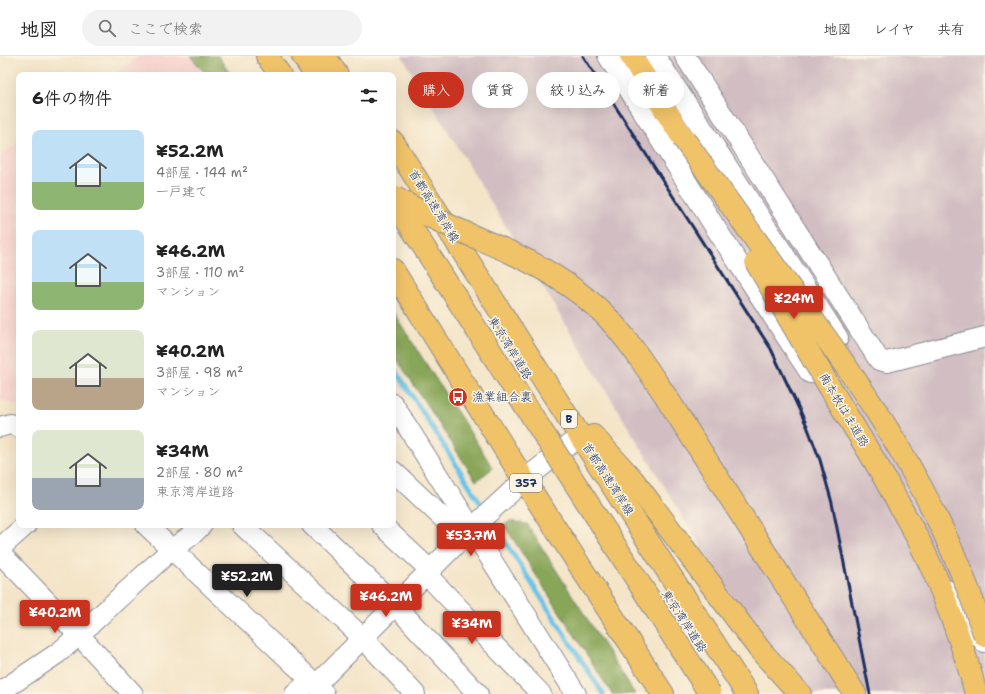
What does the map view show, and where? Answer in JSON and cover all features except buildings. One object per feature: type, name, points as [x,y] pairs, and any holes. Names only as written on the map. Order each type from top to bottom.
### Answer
[{"type":"highway","points":[[263,56],[272,72]]},
{"type":"highway","points":[[267,56],[278,72]]},
{"type":"highway","points":[[303,56],[313,72]]},
{"type":"highway","points":[[325,56],[335,72]]},
{"type":"highway","points":[[339,56],[349,72]]},
{"type":"highway","name":"南本牧はま道路","points":[[631,56],[683,138],[901,506],[950,610],[964,651],[976,694]]},
{"type":"highway","name":"南本牧はま道路","points":[[683,138],[833,348],[900,449],[921,487],[959,566],[976,610],[985,642]]},
{"type":"highway","name":"首都高速湾岸線","points":[[396,147],[549,388],[747,694]]},
{"type":"highway","name":"東京湾岸道路","points":[[396,168],[730,694]]},
{"type":"highway","points":[[396,200],[466,234],[512,253],[538,266],[583,295],[603,314],[624,337],[667,398],[855,694]]},
{"type":"highway","name":"B","points":[[396,203],[710,694]]},
{"type":"highway","name":"357","points":[[396,275],[524,480],[663,694]]},
{"type":"highway","points":[[549,388],[634,480],[760,650],[800,694]]},
{"type":"street","points":[[608,56],[713,224],[898,509],[942,582],[961,611],[985,642]]},
{"type":"street","points":[[655,56],[900,435],[940,502],[956,535],[981,599],[985,642]]},
{"type":"street","points":[[685,56],[879,360],[887,362],[985,337]]},
{"type":"street","points":[[396,409],[467,533],[576,694]]},
{"type":"street","points":[[0,427],[10,424],[16,426]]},
{"type":"street","points":[[295,694],[317,686],[467,533],[524,480],[570,444]]},
{"type":"street","points":[[396,474],[467,533]]},
{"type":"street","points":[[0,548],[23,528]]},
{"type":"street","points":[[149,528],[317,686]]},
{"type":"street","points":[[0,693],[58,653],[172,550],[199,528]]},
{"type":"street","points":[[245,528],[363,638],[415,694]]},
{"type":"street","points":[[315,528],[395,605],[478,694]]},
{"type":"street","points":[[385,528],[428,572],[541,694]]},
{"type":"street","points":[[0,553],[79,635],[133,694]]},
{"type":"shaded area","points":[[139,56],[191,56],[205,72],[117,72]]},
{"type":"shaded area","points":[[402,56],[985,56],[985,694],[791,694],[434,108],[464,108],[464,72],[412,72]]},
{"type":"shaded area","points":[[16,144],[16,405],[0,400],[0,156]]},
{"type":"green space","points":[[190,56],[218,56],[229,72],[204,72]]},
{"type":"green space","points":[[396,317],[493,468],[476,481],[396,358]]},
{"type":"green space","points":[[510,521],[527,524],[635,694],[612,694],[504,525]]},
{"type":"waterway","points":[[396,371],[485,510]]},
{"type":"waterway","points":[[489,517],[603,694]]},
{"type":"railway","points":[[583,56],[771,349],[807,426],[820,460],[832,503],[870,694]]},
{"type":"place","name":"漁業組合裏","points":[[458,397]]}]
